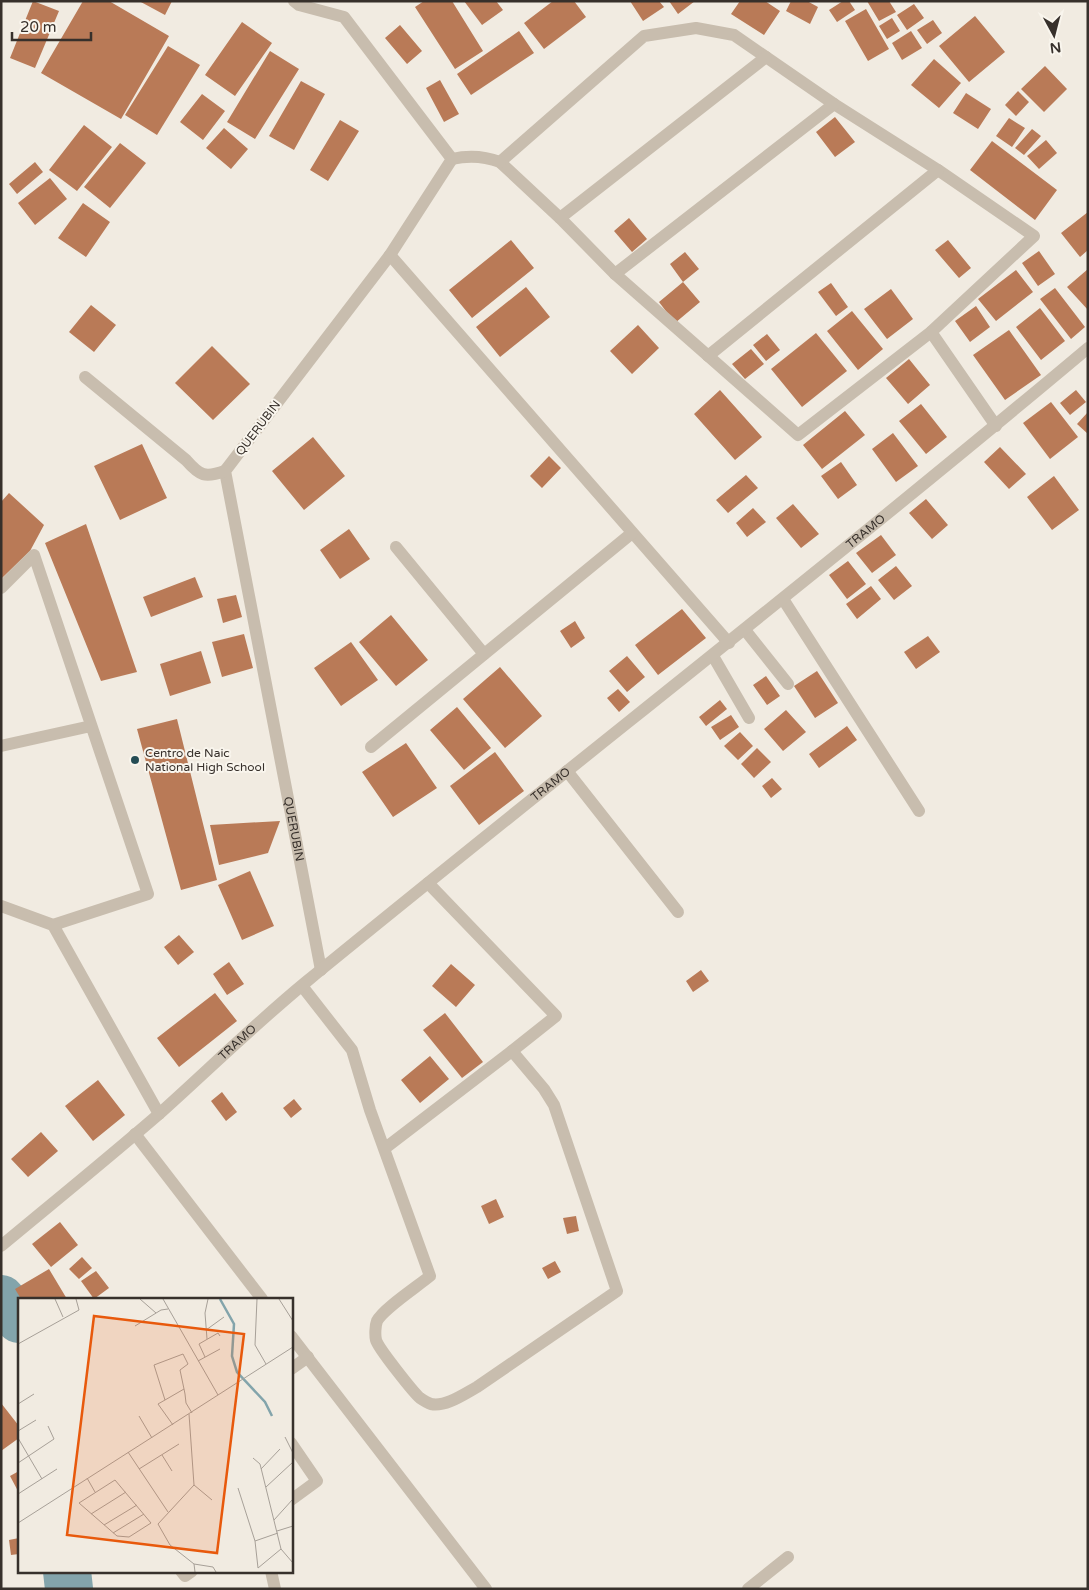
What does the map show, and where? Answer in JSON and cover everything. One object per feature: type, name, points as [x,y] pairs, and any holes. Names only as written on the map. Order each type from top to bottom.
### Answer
[{"type":"street","points":[[294,1],[299,5],[344,18],[452,159],[463,156],[476,156],[500,162],[560,218],[615,274],[798,435],[931,332],[1034,236],[938,170],[834,104],[734,35],[696,28],[644,36],[500,162]]},
{"type":"street","points":[[560,218],[766,57]]},
{"type":"street","points":[[615,274],[834,104]]},
{"type":"street","name":"QUERUBIN","points":[[321,970],[225,471],[390,255],[452,159]]},
{"type":"street","points":[[708,356],[938,170]]},
{"type":"street","points":[[390,255],[729,643]]},
{"type":"street","points":[[931,332],[996,426]]},
{"type":"street","name":"TRAMO","points":[[1,1246],[159,1114],[321,970],[729,643],[996,426],[1088,348]]},
{"type":"street","points":[[85,377],[186,460],[194,470],[203,475],[212,475],[225,471]]},
{"type":"street","points":[[371,747],[632,533]]},
{"type":"street","points":[[396,547],[484,654]]},
{"type":"street","points":[[1,588],[34,555],[148,894],[53,925],[1,906]]},
{"type":"street","points":[[783,599],[919,811]]},
{"type":"street","points":[[745,630],[788,684]]},
{"type":"street","points":[[712,656],[749,718]]},
{"type":"street","points":[[1,746],[91,726]]},
{"type":"street","points":[[567,771],[678,912]]},
{"type":"street","points":[[384,1149],[512,1052],[556,1016],[428,883]]},
{"type":"street","points":[[53,925],[159,1114]]},
{"type":"street","points":[[302,986],[352,1050],[370,1110],[430,1276],[388,1309],[377,1321],[376,1340],[420,1398],[431,1404],[443,1403],[454,1399],[477,1386],[617,1291],[554,1106],[544,1089],[512,1052]]},
{"type":"street","points":[[135,1134],[261,1298]]},
{"type":"street","points":[[292,1337],[486,1589]]},
{"type":"street","points":[[292,1368],[308,1357]]},
{"type":"street","points":[[292,1444],[317,1481],[292,1499]]},
{"type":"street","points":[[748,1589],[788,1557]]},
{"type":"street","points":[[271,1572],[275,1589]]},
{"type":"building","points":[[33,1],[59,11],[35,68],[10,58]]},
{"type":"building","points":[[83,1],[109,1],[169,36],[121,119],[41,73]]},
{"type":"building","points":[[139,1],[172,1],[165,15]]},
{"type":"building","points":[[424,1],[452,1],[483,51],[455,69],[415,7]]},
{"type":"building","points":[[464,1],[496,1],[503,10],[482,25]]},
{"type":"building","points":[[553,1],[574,1],[586,17],[544,49],[524,23]]},
{"type":"building","points":[[630,1],[659,1],[664,7],[643,21]]},
{"type":"building","points":[[669,1],[695,1],[678,14]]},
{"type":"building","points":[[740,1],[765,1],[780,11],[764,35],[731,14]]},
{"type":"building","points":[[791,1],[807,1],[818,7],[810,24],[786,11]]},
{"type":"building","points":[[843,1],[849,1],[855,10],[837,22],[829,10]]},
{"type":"building","points":[[867,1],[889,1],[896,12],[879,21]]},
{"type":"building","points":[[914,4],[924,18],[907,30],[897,15]]},
{"type":"building","points":[[866,9],[889,49],[868,61],[845,21]]},
{"type":"building","points":[[975,16],[1005,52],[969,82],[939,46]]},
{"type":"building","points":[[892,18],[900,31],[887,39],[879,26]]},
{"type":"building","points":[[933,20],[942,33],[927,44],[917,30]]},
{"type":"building","points":[[242,22],[272,43],[235,96],[205,75]]},
{"type":"building","points":[[400,25],[422,51],[407,64],[385,38]]},
{"type":"building","points":[[519,31],[534,53],[471,95],[457,74]]},
{"type":"building","points":[[911,31],[922,48],[902,60],[892,43]]},
{"type":"building","points":[[168,46],[200,65],[157,135],[125,115]]},
{"type":"building","points":[[270,51],[299,69],[255,139],[227,122]]},
{"type":"building","points":[[934,59],[961,83],[939,108],[911,85]]},
{"type":"building","points":[[1045,66],[1067,89],[1044,112],[1021,89]]},
{"type":"building","points":[[440,80],[459,114],[444,122],[426,88]]},
{"type":"building","points":[[301,81],[325,94],[294,150],[269,136]]},
{"type":"building","points":[[1018,91],[1029,102],[1016,116],[1005,105]]},
{"type":"building","points":[[966,93],[991,109],[978,129],[953,113]]},
{"type":"building","points":[[202,94],[225,111],[203,140],[180,122]]},
{"type":"building","points":[[835,117],[855,142],[835,157],[816,132]]},
{"type":"building","points":[[1009,118],[1025,128],[1012,147],[996,136]]},
{"type":"building","points":[[340,120],[359,131],[328,181],[310,170]]},
{"type":"building","points":[[84,125],[112,147],[77,191],[49,170]]},
{"type":"building","points":[[224,128],[248,149],[231,169],[206,148]]},
{"type":"building","points":[[1032,129],[1041,136],[1024,155],[1015,148]]},
{"type":"building","points":[[1046,140],[1057,153],[1039,169],[1027,156]]},
{"type":"building","points":[[992,141],[1057,190],[1035,220],[970,170]]},
{"type":"building","points":[[120,143],[146,163],[110,208],[84,187]]},
{"type":"building","points":[[35,162],[43,172],[17,194],[9,184]]},
{"type":"building","points":[[50,178],[67,199],[35,225],[18,203]]},
{"type":"building","points":[[83,203],[110,222],[86,257],[58,238]]},
{"type":"building","points":[[1088,212],[1088,250],[1080,257],[1061,233]]},
{"type":"building","points":[[629,218],[647,239],[632,252],[614,231]]},
{"type":"building","points":[[511,240],[534,268],[472,318],[449,290]]},
{"type":"building","points":[[948,240],[971,268],[959,278],[935,250]]},
{"type":"building","points":[[1039,251],[1055,274],[1038,286],[1022,263]]},
{"type":"building","points":[[685,252],[699,269],[683,282],[670,264]]},
{"type":"building","points":[[1088,269],[1088,310],[1067,287]]},
{"type":"building","points":[[1016,270],[1033,292],[996,321],[978,299]]},
{"type":"building","points":[[683,282],[700,302],[675,323],[659,302]]},
{"type":"building","points":[[831,283],[848,307],[836,316],[818,292]]},
{"type":"building","points":[[526,287],[550,317],[500,357],[476,327]]},
{"type":"building","points":[[1055,288],[1085,327],[1071,339],[1040,299]]},
{"type":"building","points":[[891,289],[913,319],[887,339],[864,309]]},
{"type":"building","points":[[91,305],[116,325],[94,352],[69,332]]},
{"type":"building","points":[[976,306],[990,327],[970,342],[955,321]]},
{"type":"building","points":[[1040,308],[1065,341],[1041,360],[1016,327]]},
{"type":"building","points":[[852,311],[883,349],[858,370],[827,331]]},
{"type":"building","points":[[638,325],[659,348],[632,374],[610,351]]},
{"type":"building","points":[[1009,330],[1041,375],[1005,400],[973,355]]},
{"type":"building","points":[[816,333],[847,371],[802,407],[771,369]]},
{"type":"building","points":[[767,334],[780,350],[766,361],[753,345]]},
{"type":"building","points":[[212,346],[250,384],[213,420],[175,383]]},
{"type":"building","points":[[751,349],[764,364],[745,379],[732,364]]},
{"type":"building","points":[[909,359],[930,385],[908,404],[886,378]]},
{"type":"building","points":[[720,390],[762,437],[735,460],[694,414]]},
{"type":"building","points":[[1076,390],[1086,402],[1070,415],[1060,403]]},
{"type":"building","points":[[1051,402],[1078,437],[1050,459],[1023,423]]},
{"type":"building","points":[[921,404],[947,437],[926,454],[899,421]]},
{"type":"building","points":[[845,411],[865,435],[822,469],[803,445]]},
{"type":"building","points":[[1088,412],[1088,434],[1077,424]]},
{"type":"building","points":[[893,433],[918,466],[896,482],[872,449]]},
{"type":"building","points":[[313,437],[345,476],[304,510],[272,471]]},
{"type":"building","points":[[142,444],[167,498],[120,520],[94,466]]},
{"type":"building","points":[[1000,447],[1026,474],[1009,489],[984,462]]},
{"type":"building","points":[[549,456],[561,468],[542,488],[530,476]]},
{"type":"building","points":[[841,462],[857,485],[838,499],[821,476]]},
{"type":"building","points":[[746,475],[758,488],[728,513],[716,500]]},
{"type":"building","points":[[1054,476],[1079,510],[1052,530],[1027,497]]},
{"type":"building","points":[[9,493],[44,525],[30,551],[1,579],[1,502]]},
{"type":"building","points":[[926,499],[948,525],[932,539],[909,513]]},
{"type":"building","points":[[793,504],[819,534],[801,548],[776,518]]},
{"type":"building","points":[[753,508],[766,522],[747,537],[736,523]]},
{"type":"building","points":[[86,524],[137,672],[101,681],[45,543]]},
{"type":"building","points":[[349,529],[370,559],[340,579],[320,550]]},
{"type":"building","points":[[881,535],[896,555],[872,573],[856,553]]},
{"type":"building","points":[[848,561],[866,584],[847,599],[829,575]]},
{"type":"building","points":[[896,566],[912,586],[894,600],[878,580]]},
{"type":"building","points":[[195,577],[203,597],[151,617],[143,597]]},
{"type":"building","points":[[871,586],[881,599],[857,619],[846,604]]},
{"type":"building","points":[[236,595],[242,617],[223,623],[217,599]]},
{"type":"building","points":[[682,609],[706,638],[658,675],[635,645]]},
{"type":"building","points":[[391,615],[428,660],[396,686],[359,642]]},
{"type":"building","points":[[575,621],[585,638],[571,648],[560,631]]},
{"type":"building","points":[[244,634],[253,668],[222,677],[212,642]]},
{"type":"building","points":[[928,636],[940,652],[916,669],[904,652]]},
{"type":"building","points":[[351,642],[378,680],[341,706],[314,668]]},
{"type":"building","points":[[201,651],[211,683],[170,696],[160,664]]},
{"type":"building","points":[[627,656],[645,677],[627,692],[609,671]]},
{"type":"building","points":[[500,667],[542,716],[505,748],[463,699]]},
{"type":"building","points":[[817,671],[838,703],[815,718],[794,686]]},
{"type":"building","points":[[766,676],[780,696],[767,705],[753,685]]},
{"type":"building","points":[[618,689],[630,702],[619,712],[607,698]]},
{"type":"building","points":[[720,700],[727,709],[706,726],[699,717]]},
{"type":"building","points":[[457,707],[491,748],[464,770],[430,730]]},
{"type":"building","points":[[786,710],[806,732],[783,751],[764,729]]},
{"type":"building","points":[[731,715],[739,727],[720,740],[711,727]]},
{"type":"building","points":[[177,719],[217,880],[181,890],[137,729]]},
{"type":"building","points":[[847,726],[857,740],[819,768],[809,754]]},
{"type":"building","points":[[740,732],[753,746],[738,760],[724,746]]},
{"type":"building","points":[[406,743],[437,788],[393,817],[362,772]]},
{"type":"building","points":[[757,748],[771,762],[754,778],[741,764]]},
{"type":"building","points":[[495,752],[524,791],[479,825],[450,786]]},
{"type":"building","points":[[772,778],[782,789],[771,798],[762,786]]},
{"type":"building","points":[[280,821],[268,853],[219,865],[210,825]]},
{"type":"building","points":[[250,871],[274,926],[242,940],[218,885]]},
{"type":"building","points":[[179,935],[194,952],[178,965],[164,947]]},
{"type":"building","points":[[229,962],[244,984],[227,995],[213,974]]},
{"type":"building","points":[[451,964],[475,985],[456,1007],[432,986]]},
{"type":"building","points":[[701,970],[709,981],[693,992],[686,981]]},
{"type":"building","points":[[215,993],[237,1021],[179,1067],[157,1038]]},
{"type":"building","points":[[445,1013],[483,1062],[462,1078],[423,1030]]},
{"type":"building","points":[[430,1056],[449,1079],[420,1103],[401,1080]]},
{"type":"building","points":[[98,1080],[125,1115],[93,1141],[65,1106]]},
{"type":"building","points":[[222,1092],[237,1112],[226,1121],[211,1101]]},
{"type":"building","points":[[294,1099],[302,1109],[291,1118],[283,1108]]},
{"type":"building","points":[[41,1132],[58,1151],[28,1177],[11,1159]]},
{"type":"building","points":[[496,1199],[504,1217],[489,1224],[481,1206]]},
{"type":"building","points":[[576,1216],[579,1231],[567,1234],[563,1218]]},
{"type":"building","points":[[60,1222],[78,1245],[51,1267],[32,1244]]},
{"type":"building","points":[[82,1257],[92,1268],[79,1279],[69,1269]]},
{"type":"building","points":[[555,1261],[561,1272],[548,1279],[542,1268]]},
{"type":"building","points":[[49,1269],[66,1298],[20,1298],[15,1289]]},
{"type":"building","points":[[96,1271],[109,1288],[93,1298],[81,1281]]},
{"type":"building","points":[[1,1403],[18,1425],[18,1439],[1,1451]]},
{"type":"building","points":[[18,1472],[18,1491],[10,1476]]},
{"type":"building","points":[[18,1538],[18,1554],[11,1555],[9,1540]]},
{"type":"waterway","points":[[1,1299],[18,1318]]},
{"type":"waterway","points":[[67,1572],[69,1589]]},
{"type":"place","name":"Centro de Naic National High School","points":[[135,760]]}]
